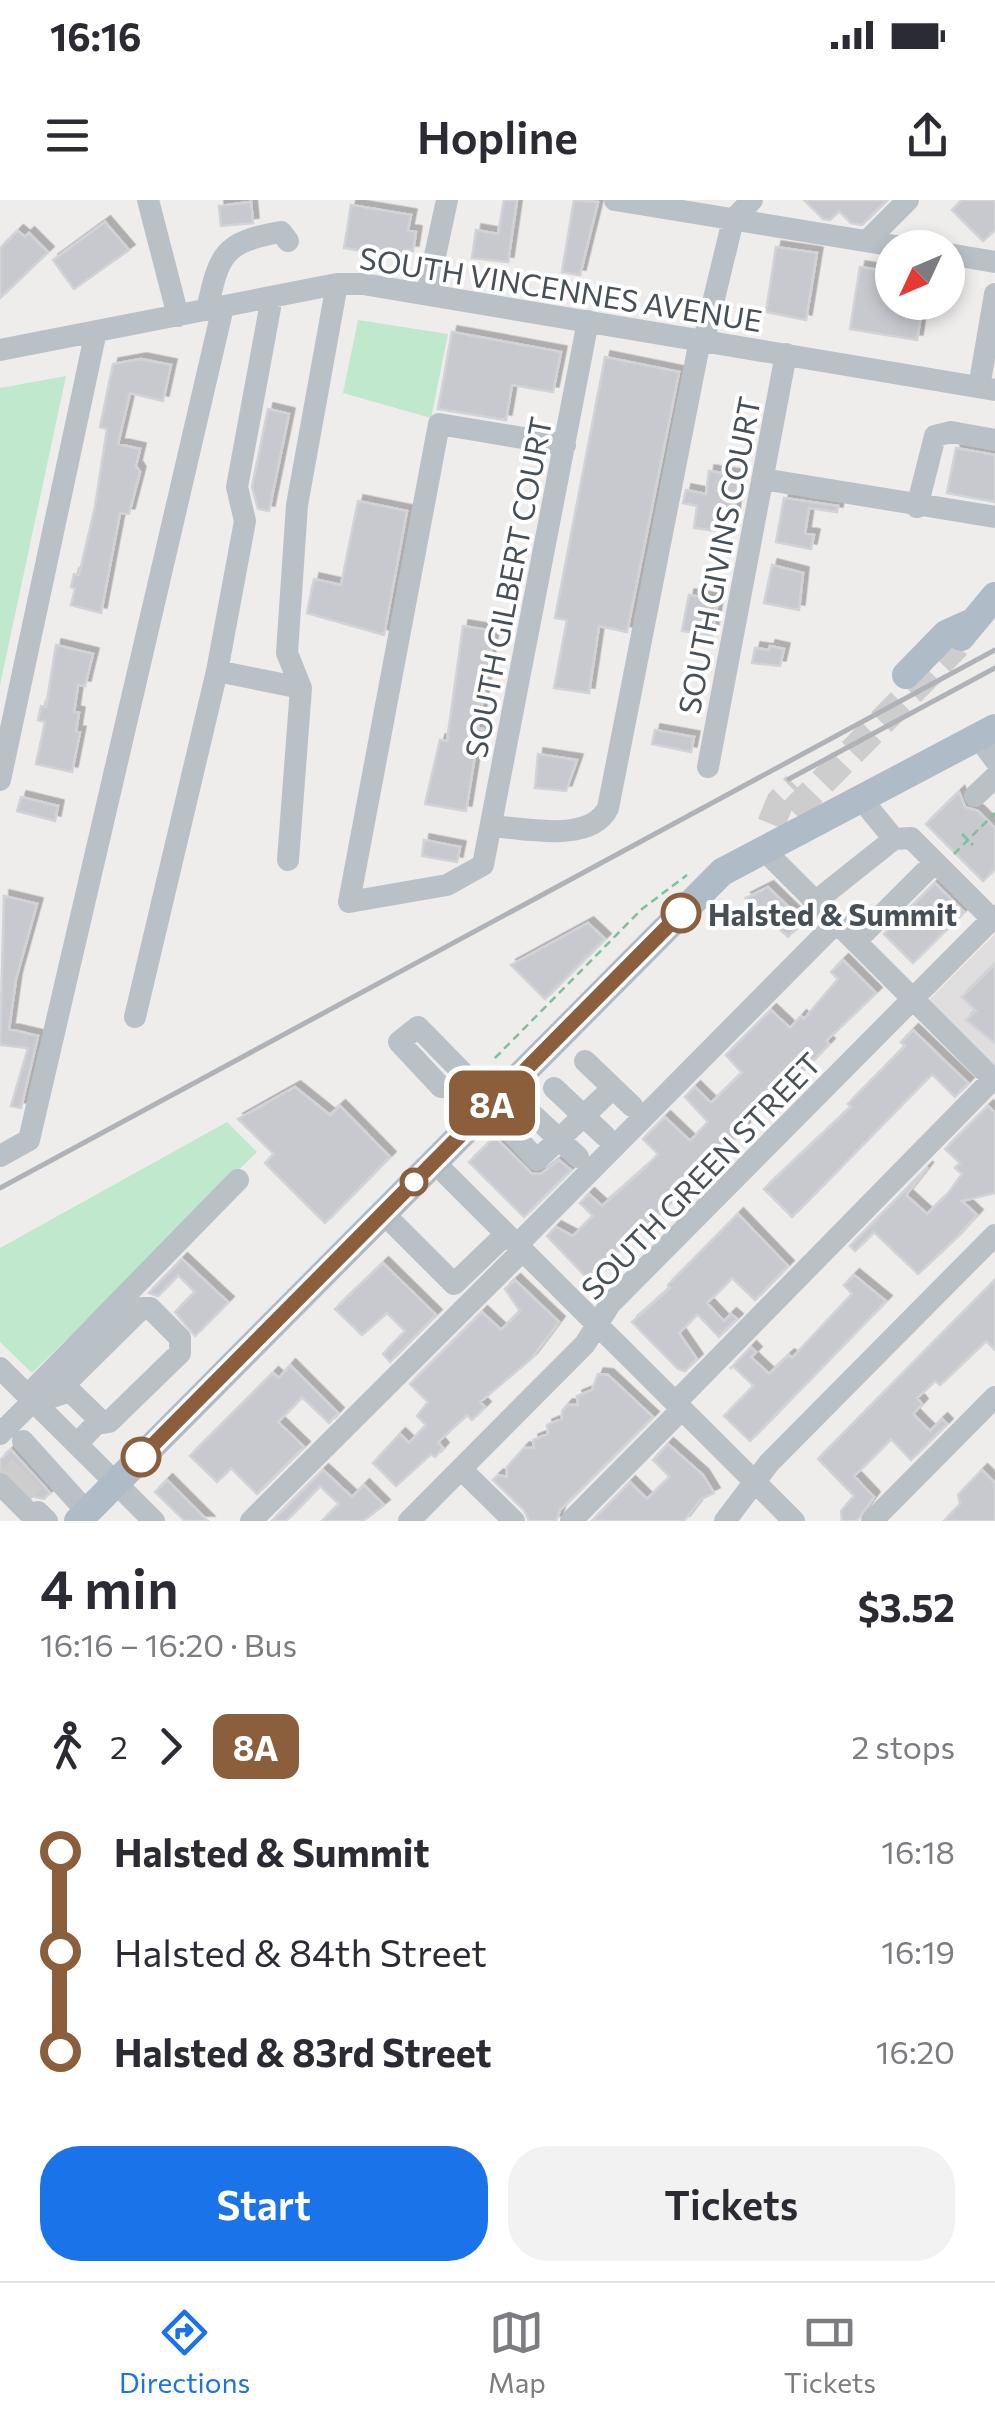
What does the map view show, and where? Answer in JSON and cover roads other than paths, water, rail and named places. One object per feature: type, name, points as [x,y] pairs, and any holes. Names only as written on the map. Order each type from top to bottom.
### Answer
[{"type":"main road","points":[[906,675],[946,634],[963,634],[995,596]]},
{"type":"main road","points":[[82,1516],[722,872],[777,829],[862,800],[986,732]]},
{"type":"street","points":[[149,200],[178,316]]},
{"type":"street","points":[[427,293],[447,200]]},
{"type":"street","points":[[614,200],[875,242]]},
{"type":"street","points":[[491,826],[581,828],[604,818],[702,340],[733,220],[752,200]]},
{"type":"street","points":[[867,241],[908,200]]},
{"type":"street","points":[[0,1156],[29,1140],[215,308],[214,274],[230,247],[243,239],[281,232],[288,241]]},
{"type":"street","points":[[965,257],[995,262]]},
{"type":"street","points":[[288,860],[300,688],[287,653],[297,505],[337,284]]},
{"type":"street","name":"SOUTH VINCENNES AVENUE","points":[[0,350],[337,284],[427,293],[987,389]]},
{"type":"street","points":[[987,389],[995,294]]},
{"type":"street","points":[[135,1016],[217,670],[244,521],[237,487],[272,297]]},
{"type":"street","name":"SOUTH GILBERT COURT","points":[[565,445],[440,424],[349,902],[447,885],[484,865],[565,445],[588,321]]},
{"type":"street","points":[[0,780],[9,691],[96,331]]},
{"type":"street","name":"SOUTH GIVINS COURT","points":[[708,767],[786,354]]},
{"type":"street","points":[[918,507],[936,436],[951,432],[995,440]]},
{"type":"street","points":[[763,479],[995,517]]},
{"type":"street","points":[[217,670],[300,688]]},
{"type":"street","points":[[986,732],[995,760]]},
{"type":"street","points":[[975,796],[995,778]]},
{"type":"street","points":[[862,800],[894,839]]},
{"type":"street","points":[[571,1521],[994,1080],[816,901],[777,829]]},
{"type":"street","points":[[816,901],[894,839],[911,838],[944,859],[994,918]]},
{"type":"street","points":[[856,942],[944,859]]},
{"type":"street","name":"SOUTH GREEN STREET","points":[[409,1521],[585,1344],[610,1304],[994,918]]},
{"type":"street","points":[[252,1521],[516,1243],[837,922]]},
{"type":"street","points":[[584,1061],[632,1106]]},
{"type":"street","points":[[459,1086],[488,1107],[537,1160],[613,1088]]},
{"type":"street","points":[[554,1088],[606,1136]]},
{"type":"street","points":[[532,1114],[578,1157]]},
{"type":"street","points":[[434,1162],[794,1521]]},
{"type":"street","points":[[8,1489],[34,1517],[42,1517],[36,1459],[41,1402],[238,1180]]},
{"type":"street","points":[[383,1213],[454,1284],[516,1243]]},
{"type":"street","points":[[725,1521],[769,1463],[995,1235]]},
{"type":"street","points":[[36,1459],[81,1448],[96,1424],[110,1422],[180,1352],[180,1338],[150,1308],[136,1312],[41,1402]]},
{"type":"street","points":[[0,1368],[41,1402],[154,1521]]},
{"type":"street","points":[[41,1402],[70,1391],[103,1423]]},
{"type":"street","points":[[872,1521],[995,1397]]},
{"type":"street","points":[[36,1459],[82,1516]]},
{"type":"street","points":[[461,1469],[514,1521]]},
{"type":"tunnel","points":[[793,812],[957,645]]},
{"type":"tunnel","points":[[771,824],[780,802],[796,786]]},
{"type":"tunnel","points":[[4,1482],[31,1455]]},
{"type":"tunnel","points":[[19,1496],[45,1470]]},
{"type":"railway","points":[[0,1188],[995,650]]},
{"type":"railway","points":[[789,779],[995,668]]},
{"type":"place","name":"Halsted & Summit","points":[[681,913]]}]
